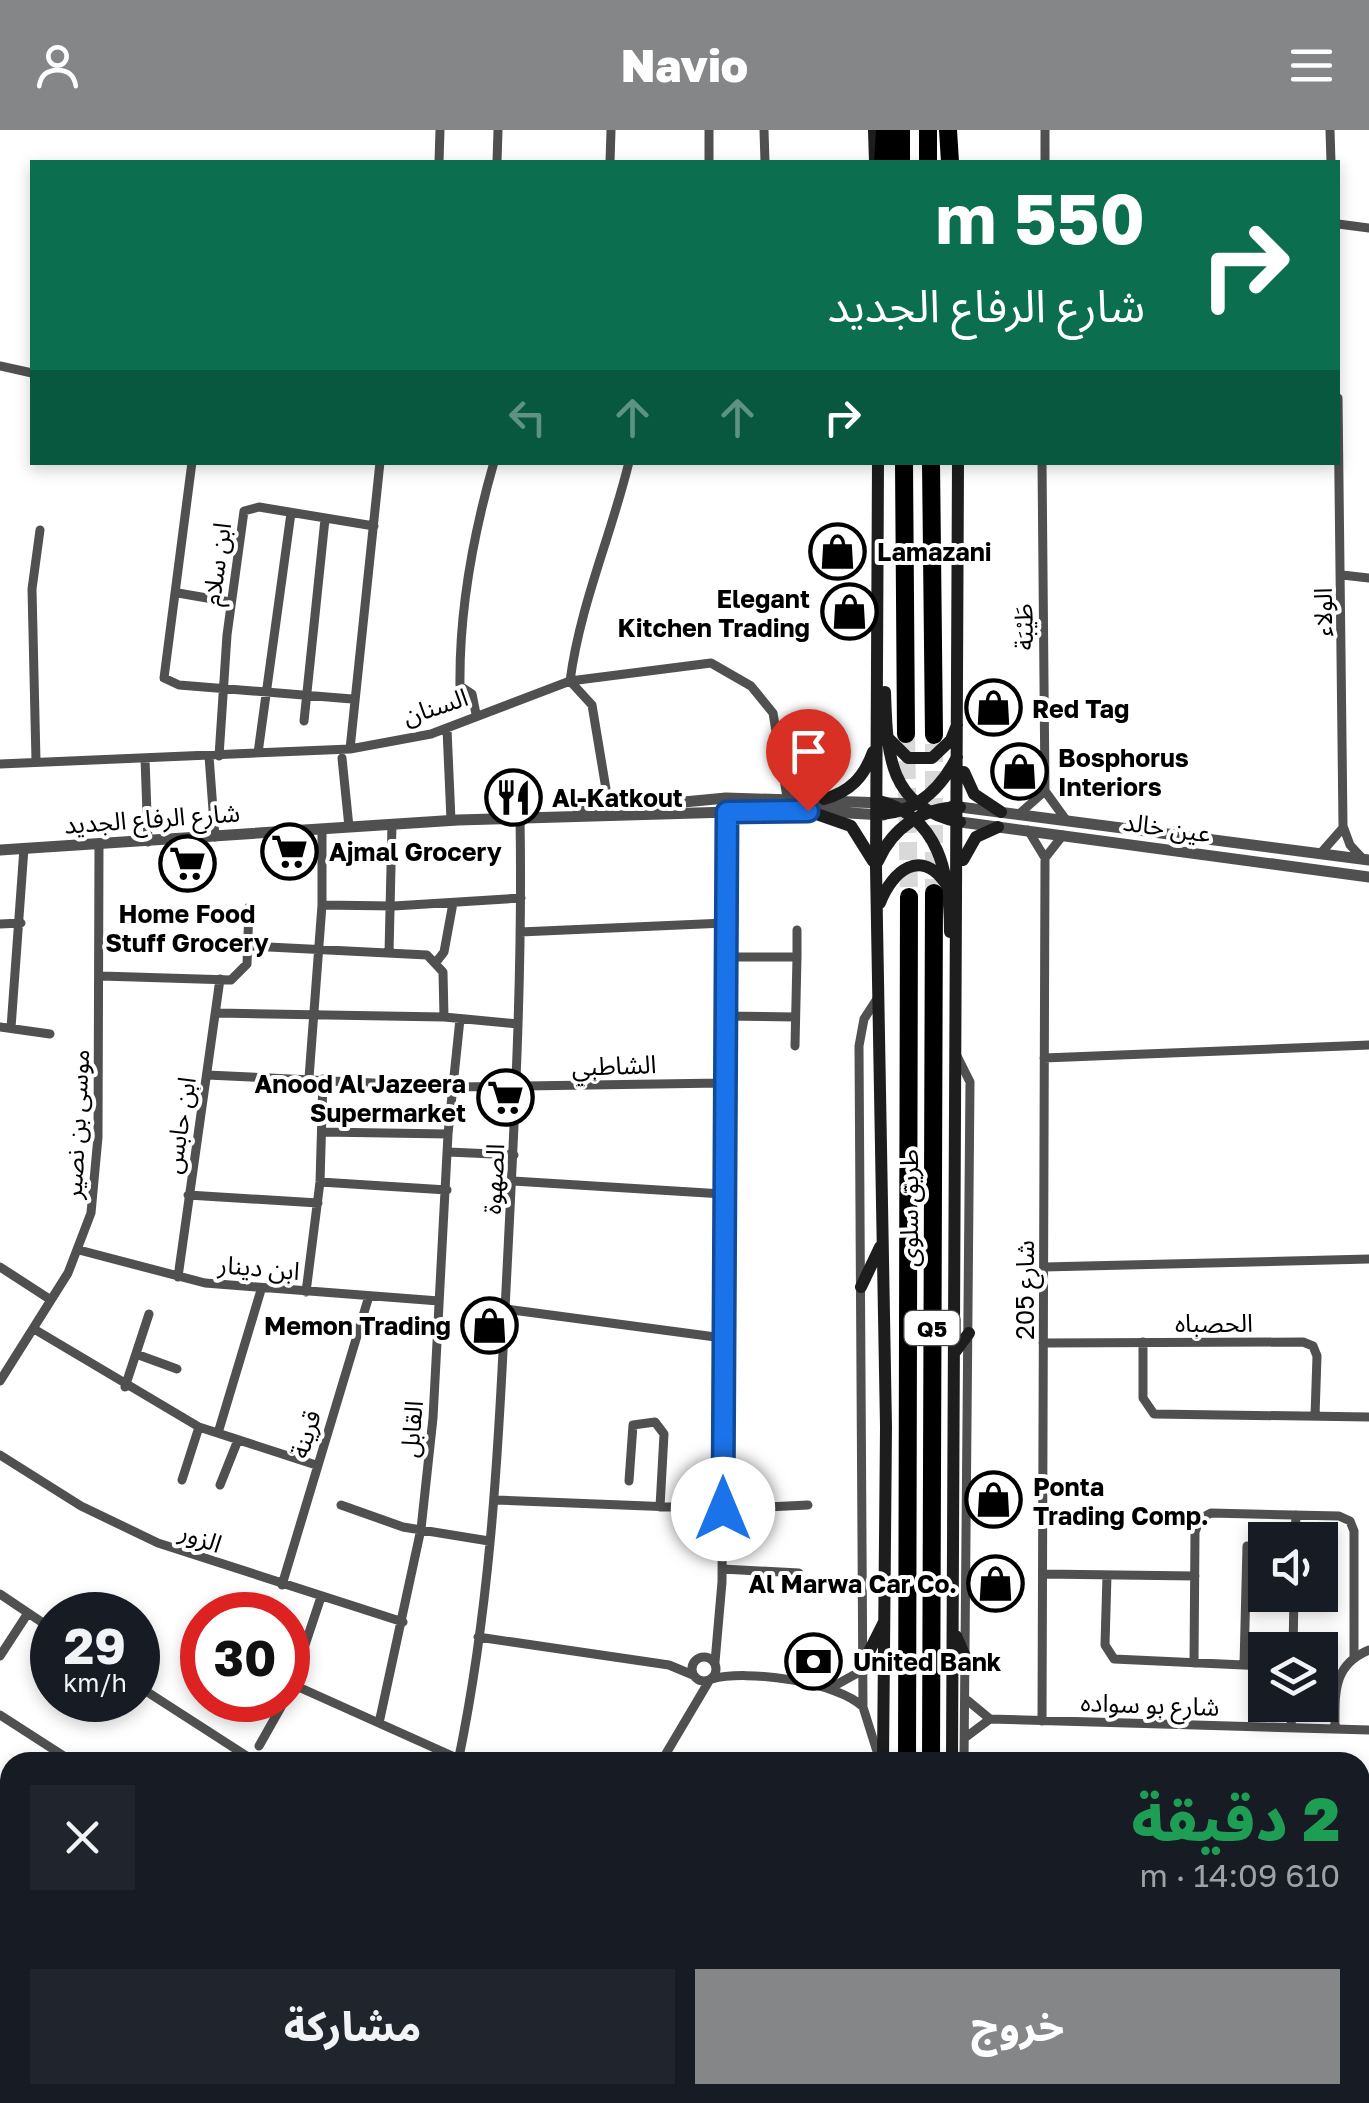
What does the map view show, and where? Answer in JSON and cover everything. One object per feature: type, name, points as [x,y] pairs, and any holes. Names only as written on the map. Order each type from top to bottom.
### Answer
[{"type":"highway","points":[[883,160],[885,130]]},
{"type":"highway","points":[[901,130],[901,160]]},
{"type":"highway","points":[[928,130],[928,160]]},
{"type":"highway","points":[[948,130],[954,160]]},
{"type":"highway","points":[[904,465],[906,734]]},
{"type":"highway","points":[[931,465],[934,735]]},
{"type":"highway","name":"طريق سلوى","points":[[932,1752],[941,889]]},
{"type":"highway","name":"طريق سلوى","points":[[907,1752],[909,897]]},
{"type":"main road","points":[[874,130],[875,160]]},
{"type":"main road","points":[[954,160],[957,130]]},
{"type":"main road","points":[[878,465],[878,661],[884,674],[881,736],[891,766],[934,841],[956,1054]]},
{"type":"main road","name":"طريق سلوى","points":[[952,1752],[960,867],[958,465]]},
{"type":"main road","points":[[881,736],[908,758],[932,758],[951,740],[960,714]]},
{"type":"main road","points":[[824,799],[845,792],[858,781],[881,736]]},
{"type":"main road","name":"طريق سلوى","points":[[881,736],[876,913],[887,1615],[882,1752]]},
{"type":"main road","points":[[876,868],[890,838],[936,790],[960,750]]},
{"type":"main road","points":[[960,750],[968,786],[1000,812]]},
{"type":"main road","points":[[876,807],[917,811],[960,822]]},
{"type":"main road","points":[[917,811],[960,807]]},
{"type":"main road","points":[[808,811],[851,826],[867,846],[876,868]]},
{"type":"main road","points":[[960,867],[976,837],[998,827]]},
{"type":"main road","points":[[876,913],[888,883],[909,865],[933,869],[941,889]]},
{"type":"main road","points":[[861,1288],[883,1240]]},
{"type":"main road","points":[[954,1354],[969,1332]]},
{"type":"main road","points":[[865,1664],[887,1615]]},
{"type":"main road","points":[[953,1628],[967,1661]]},
{"type":"street","points":[[439,160],[440,130]]},
{"type":"street","points":[[496,160],[498,130]]},
{"type":"street","points":[[610,160],[611,130]]},
{"type":"street","points":[[709,130],[709,160]]},
{"type":"street","points":[[764,130],[765,160]]},
{"type":"street","points":[[1045,130],[1045,160]]},
{"type":"street","points":[[1330,130],[1331,160]]},
{"type":"street","points":[[1340,224],[1369,228]]},
{"type":"street","points":[[0,366],[30,372]]},
{"type":"street","points":[[192,465],[164,678],[179,685],[352,700]]},
{"type":"street","points":[[350,749],[352,700],[380,465]]},
{"type":"street","points":[[476,714],[472,694],[460,686],[462,626],[478,520],[493,465]]},
{"type":"street","points":[[621,806],[607,795],[592,705],[570,681],[583,606],[610,537],[628,465]]},
{"type":"street","name":"طَيْبَة","points":[[1042,465],[1045,791]]},
{"type":"street","name":"الولاء","points":[[1340,465],[1343,826]]},
{"type":"street","name":"ابن سلام","points":[[215,837],[214,756],[244,511],[259,507],[374,526]]},
{"type":"street","points":[[258,753],[290,513]]},
{"type":"street","points":[[304,721],[324,519]]},
{"type":"street","points":[[36,761],[32,589],[40,530]]},
{"type":"street","points":[[1342,575],[1369,578]]},
{"type":"street","points":[[178,593],[230,602]]},
{"type":"street","name":"السنان","points":[[0,764],[350,749],[447,728],[570,681],[711,663],[751,686],[773,713],[788,797]]},
{"type":"street","points":[[447,728],[450,820]]},
{"type":"street","points":[[145,758],[148,842]]},
{"type":"street","points":[[342,758],[348,827]]},
{"type":"street","points":[[1019,814],[1045,791],[1066,820]]},
{"type":"street","points":[[590,810],[607,795]]},
{"type":"street","name":"شارع الرفاع الجديد","points":[[546,818],[621,806],[788,797],[876,807]]},
{"type":"street","name":"شارع الرفاع الجديد","points":[[0,850],[450,820],[876,807]]},
{"type":"street","name":"عين خالد","points":[[960,807],[1366,860]]},
{"type":"street","points":[[667,1752],[710,1680],[715,1663],[722,1568],[722,1083],[727,812]]},
{"type":"street","name":"الصهوة","points":[[459,1752],[494,1500],[518,1088],[520,818]]},
{"type":"street","name":"عين خالد","points":[[960,822],[1369,877]]},
{"type":"street","points":[[389,953],[394,906],[392,824]]},
{"type":"street","points":[[1320,854],[1334,842],[1343,826]]},
{"type":"street","points":[[1343,826],[1350,845],[1366,860]]},
{"type":"street","points":[[309,1078],[322,905],[322,829]]},
{"type":"street","points":[[1028,830],[1045,858],[1063,836]]},
{"type":"street","name":"موسى بن نصير","points":[[0,1381],[80,1250],[97,1176],[99,845]]},
{"type":"street","points":[[24,848],[22,923],[5,1028],[50,1034]]},
{"type":"street","name":"شارع 205","points":[[1042,1721],[1045,858]]},
{"type":"street","points":[[322,905],[394,906],[522,898]]},
{"type":"street","points":[[437,961],[444,952],[453,902]]},
{"type":"street","points":[[101,976],[231,980],[240,974],[250,946],[249,907]]},
{"type":"street","points":[[520,932],[725,922]]},
{"type":"street","points":[[0,924],[22,923]]},
{"type":"street","points":[[795,1046],[797,930]]},
{"type":"street","points":[[250,946],[420,954],[437,961],[444,978],[444,1017]]},
{"type":"street","points":[[725,957],[797,957]]},
{"type":"street","name":"ابن حابس","points":[[178,1277],[218,1014],[220,978]]},
{"type":"street","name":"طريق سلوى","points":[[879,996],[864,1020],[859,1046],[864,1708],[879,1752]]},
{"type":"street","points":[[218,1014],[444,1017],[518,1024]]},
{"type":"street","points":[[723,1016],[795,1017]]},
{"type":"street","name":"القابل","points":[[380,1723],[421,1529],[448,1134],[456,1087],[460,1020]]},
{"type":"street","points":[[1044,1058],[1369,1046]]},
{"type":"street","name":"طريق سلوى","points":[[956,1054],[970,1082],[964,1752]]},
{"type":"street","name":"الشاطبي","points":[[207,1076],[518,1088],[722,1083]]},
{"type":"street","points":[[306,1292],[320,1182],[322,1079]]},
{"type":"street","points":[[322,1132],[448,1134]]},
{"type":"street","points":[[448,1152],[514,1155]]},
{"type":"street","points":[[513,1181],[723,1194]]},
{"type":"street","points":[[320,1182],[447,1190]]},
{"type":"street","points":[[188,1195],[318,1203]]},
{"type":"street","name":"ابن دينار","points":[[80,1250],[178,1277],[261,1290],[439,1301]]},
{"type":"street","points":[[1044,1267],[1369,1259]]},
{"type":"street","points":[[0,1267],[51,1300]]},
{"type":"street","points":[[218,1434],[261,1290]]},
{"type":"street","name":"قرينة","points":[[282,1586],[369,1296]]},
{"type":"street","points":[[505,1309],[723,1338]]},
{"type":"street","points":[[125,1386],[149,1314]]},
{"type":"street","points":[[34,1329],[199,1427],[316,1465]]},
{"type":"street","points":[[1143,1342],[1143,1398],[1154,1414],[1369,1417]]},
{"type":"street","name":"الحصباه","points":[[1044,1343],[1308,1343],[1316,1356],[1315,1416]]},
{"type":"street","points":[[136,1354],[178,1370]]},
{"type":"street","points":[[629,1481],[634,1424],[656,1422],[664,1434],[660,1507]]},
{"type":"street","points":[[182,1480],[199,1427]]},
{"type":"street","points":[[220,1485],[238,1440]]},
{"type":"street","name":"الزور","points":[[0,1455],[81,1506],[136,1533],[282,1586],[403,1622]]},
{"type":"street","points":[[494,1500],[723,1509],[808,1505]]},
{"type":"street","points":[[342,1505],[421,1529],[489,1542]]},
{"type":"street","points":[[1194,1664],[1196,1525],[1205,1514],[1339,1516],[1353,1526],[1354,1656]]},
{"type":"street","points":[[1296,1515],[1296,1522]]},
{"type":"street","points":[[1244,1665],[1247,1546]]},
{"type":"street","points":[[722,1568],[799,1573]]},
{"type":"street","points":[[1043,1574],[1195,1576]]},
{"type":"street","points":[[1107,1574],[1105,1645],[1109,1655],[1120,1660],[1248,1665]]},
{"type":"street","points":[[0,1594],[28,1612],[0,1654]]},
{"type":"street","points":[[310,1635],[322,1598]]},
{"type":"street","points":[[696,1702],[694,1676],[699,1658],[717,1630]]},
{"type":"street","points":[[478,1637],[669,1665],[710,1680],[733,1675],[831,1687],[850,1681],[865,1664]]},
{"type":"street","points":[[1334,1730],[1337,1678],[1354,1656],[1369,1650]]},
{"type":"street","points":[[669,1665],[699,1658],[733,1675]]},
{"type":"street","points":[[831,1687],[864,1708]]},
{"type":"street","points":[[310,1692],[440,1752]]},
{"type":"street","points":[[160,1700],[240,1752]]},
{"type":"street","points":[[964,1740],[990,1719],[967,1700]]},
{"type":"street","points":[[0,1715],[57,1752]]},
{"type":"street","name":"شارع بو سواده","points":[[990,1719],[1369,1730]]},
{"type":"street","points":[[259,1746],[272,1722]]},
{"type":"street","points":[[1291,1722],[1291,1728]]},
{"type":"tunnel","points":[[906,734],[909,897]]},
{"type":"tunnel","points":[[934,744],[934,893]]},
{"type":"place","name":"Lamazani","points":[[838,551]]},
{"type":"place","name":"Elegant Kitchen Trading","points":[[849,612]]},
{"type":"place","name":"Red Tag","points":[[993,708]]},
{"type":"place","name":"Bosphorus Interiors","points":[[1019,771]]},
{"type":"place","name":"Al-Katkout","points":[[513,797]]},
{"type":"place","name":"Ajmal Grocery","points":[[290,851]]},
{"type":"place","name":"Home Food Stuff Grocery","points":[[187,864]]},
{"type":"place","name":"Anood Al Jazeera Supermarket","points":[[505,1097]]},
{"type":"place","name":"Memon Trading","points":[[490,1325]]},
{"type":"place","name":"Ponta Trading Comp.","points":[[994,1500]]},
{"type":"place","name":"Al Marwa Car Co.","points":[[996,1583]]},
{"type":"place","name":"United Bank","points":[[814,1661]]},
{"type":"route","points":[[723,1509],[722,1083],[727,812],[808,811]]}]
